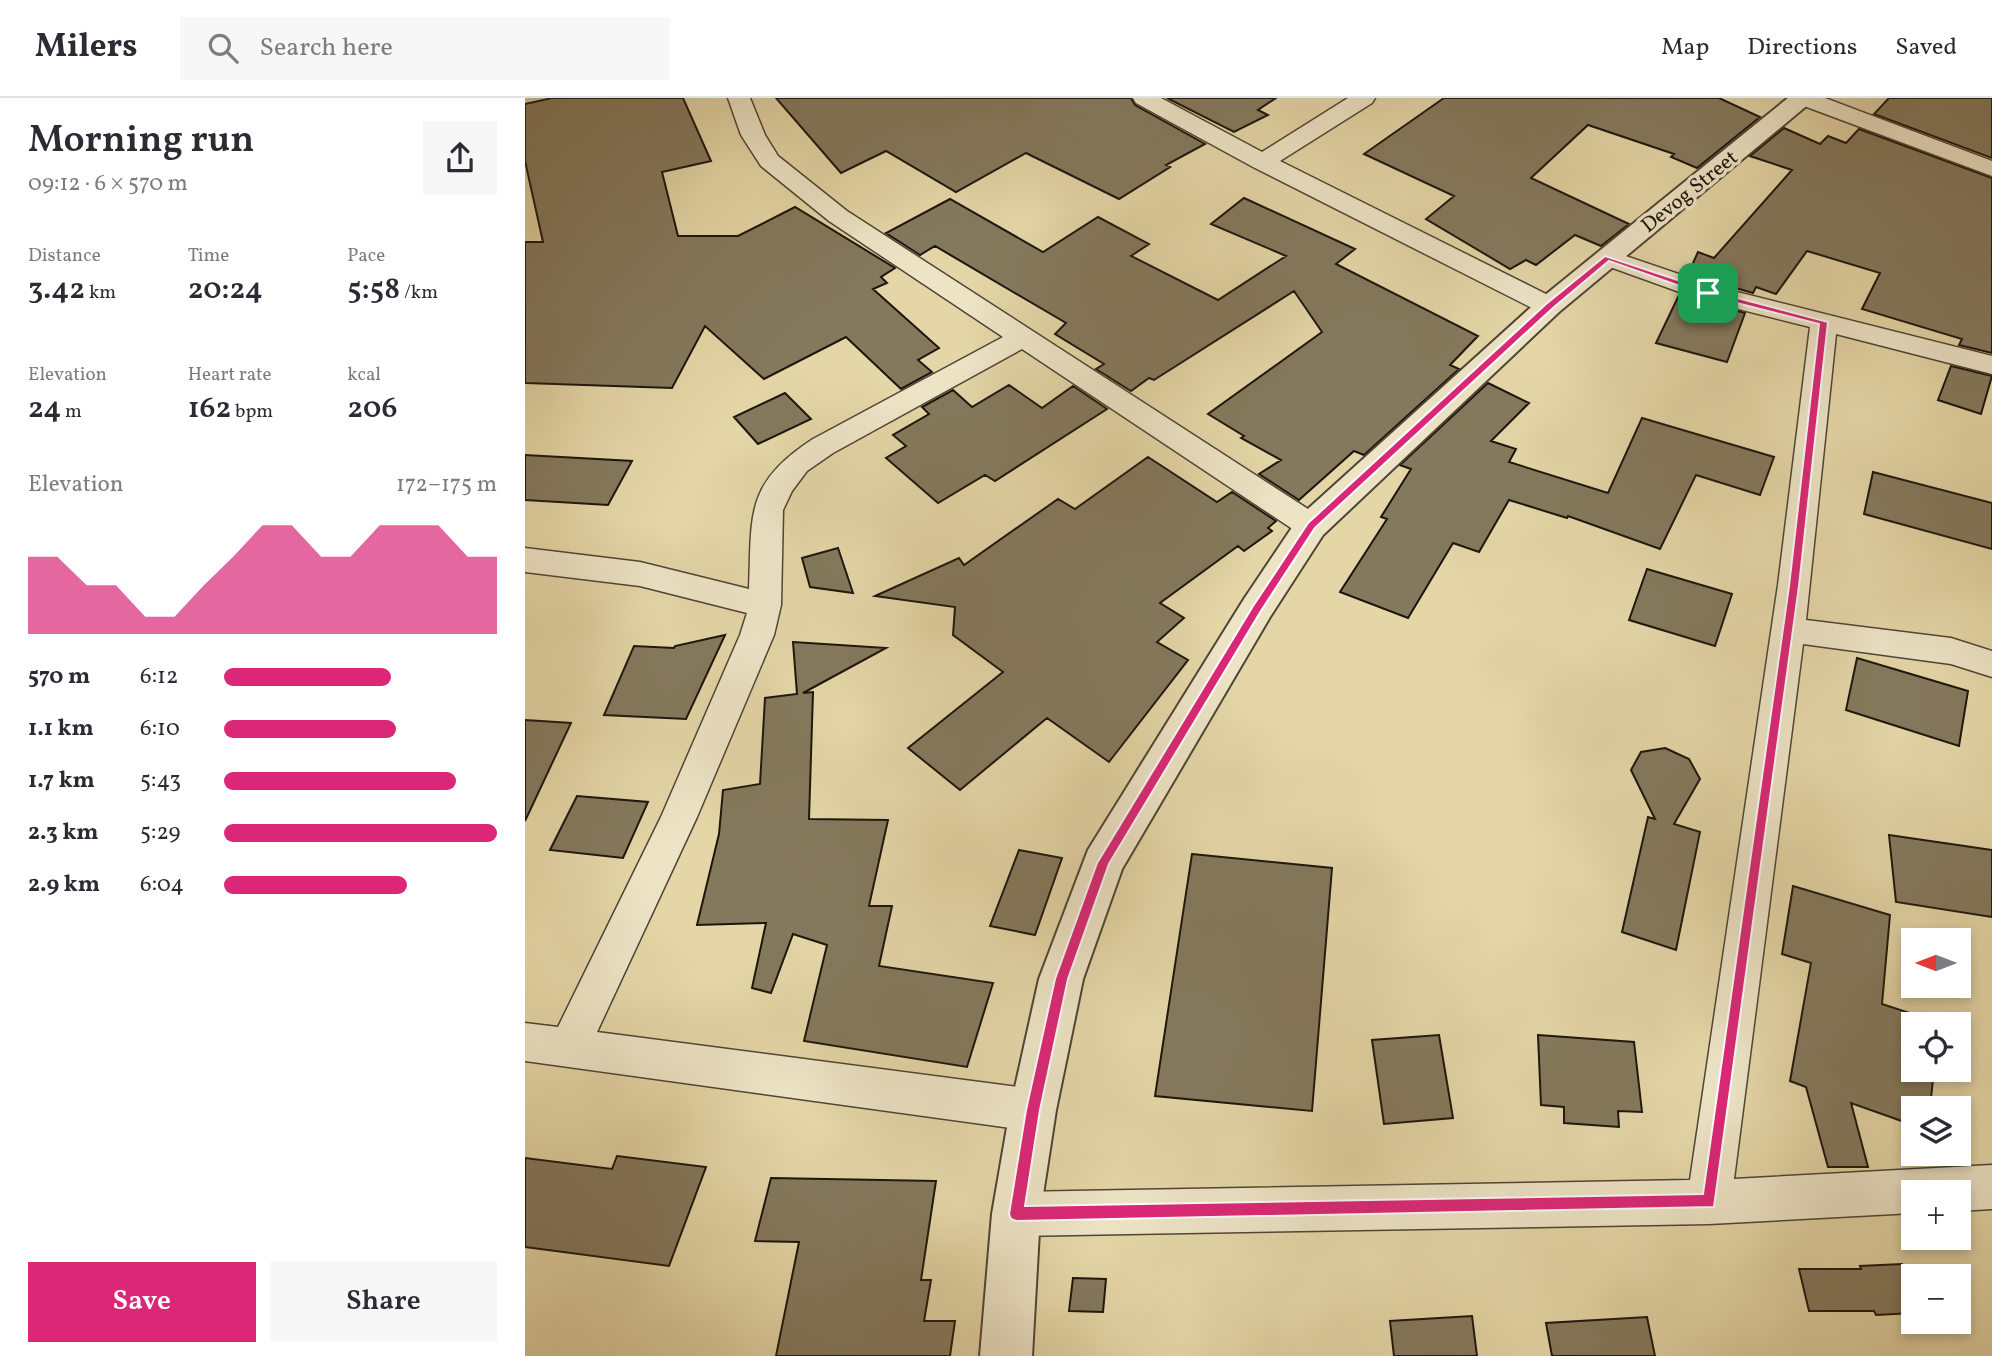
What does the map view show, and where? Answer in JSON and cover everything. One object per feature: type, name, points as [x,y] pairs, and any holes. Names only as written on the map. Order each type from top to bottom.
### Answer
[{"type":"street","points":[[739,98],[753,135],[769,161],[838,216],[1311,526]]},
{"type":"street","points":[[1145,98],[1262,162],[1549,306]]},
{"type":"street","points":[[1262,162],[1364,98]]},
{"type":"street","points":[[1804,98],[1992,169]]},
{"type":"street","name":"Devog Street","points":[[1006,1356],[1016,1214],[1033,1110],[1061,979],[1103,863],[1257,608],[1311,526],[1549,306],[1804,98]]},
{"type":"street","points":[[1608,258],[1708,293],[1992,365]]},
{"type":"street","points":[[1709,1202],[1788,630],[1824,322]]},
{"type":"street","points":[[569,1048],[679,817],[757,635],[765,605],[768,510],[778,487],[796,464],[823,446],[1021,338]]},
{"type":"street","points":[[525,560],[640,574],[765,605]]},
{"type":"street","points":[[1788,630],[1951,652],[1992,664]]},
{"type":"street","points":[[525,1042],[1033,1110]]},
{"type":"street","points":[[1016,1214],[1709,1202],[1992,1187]]},
{"type":"building","points":[[552,98],[683,98],[711,161],[662,172],[678,236],[738,236],[795,207],[895,268],[881,277],[887,283],[873,289],[939,348],[918,360],[932,372],[901,389],[846,337],[764,379],[705,326],[672,388],[525,383],[525,242],[543,242],[525,161],[525,104]]},
{"type":"building","points":[[776,98],[1131,98],[1135,105],[1205,144],[1166,165],[1170,167],[1119,199],[1026,153],[956,192],[886,151],[841,173]]},
{"type":"building","points":[[1167,98],[1276,98],[1258,110],[1268,115],[1234,132]]},
{"type":"building","points":[[1444,98],[1719,98],[1760,117],[1697,168],[1671,157],[1674,154],[1588,125],[1531,178],[1629,224],[1601,246],[1575,235],[1536,265],[1526,260],[1510,269],[1426,219],[1454,196],[1364,154]]},
{"type":"building","points":[[1889,98],[1992,98],[1992,158],[1874,114]]},
{"type":"building","points":[[1784,128],[1820,144],[1828,136],[1846,143],[1859,129],[1992,178],[1992,353],[1959,345],[1962,339],[1862,309],[1880,273],[1807,251],[1776,294],[1756,287],[1753,293],[1688,274],[1698,252],[1714,258],[1792,170],[1750,156]]},
{"type":"building","points":[[1244,198],[1355,249],[1336,264],[1478,336],[1450,365],[1459,369],[1364,455],[1354,451],[1299,500],[1259,474],[1281,460],[1241,438],[1244,436],[1208,414],[1322,332],[1294,291],[1154,380],[1149,378],[1131,391],[1096,369],[1104,364],[1055,334],[1066,323],[935,246],[920,255],[886,233],[950,199],[1043,252],[1098,217],[1149,244],[1131,256],[1218,300],[1286,256],[1211,224]]},
{"type":"building","points":[[1679,295],[1745,313],[1727,362],[1656,343]]},
{"type":"building","points":[[1951,366],[1992,376],[1981,414],[1938,400]]},
{"type":"building","points":[[1488,383],[1529,403],[1491,441],[1516,449],[1509,462],[1608,493],[1642,418],[1774,457],[1760,495],[1696,475],[1660,549],[1568,516],[1567,518],[1509,500],[1479,552],[1453,543],[1408,618],[1340,592],[1387,519],[1381,517],[1411,469],[1400,465]]},
{"type":"building","points":[[1009,385],[1042,408],[1073,386],[1107,409],[995,481],[985,475],[938,503],[886,458],[906,446],[893,435],[929,414],[922,407],[953,390],[972,407]]},
{"type":"building","points":[[785,393],[811,419],[758,444],[734,417]]},
{"type":"building","points":[[525,455],[632,461],[608,505],[525,500]]},
{"type":"building","points":[[1148,457],[1217,502],[1232,492],[1276,521],[1268,528],[1272,531],[1244,551],[1238,546],[1160,603],[1184,618],[1157,642],[1188,660],[1109,762],[1047,718],[960,790],[908,748],[1003,672],[953,635],[955,607],[875,596],[959,558],[964,565],[1058,499],[1075,509]]},
{"type":"building","points":[[1873,472],[1992,503],[1992,549],[1864,514]]},
{"type":"building","points":[[838,548],[853,593],[810,587],[802,558]]},
{"type":"building","points":[[1647,569],[1732,594],[1715,646],[1629,620]]},
{"type":"building","points":[[725,635],[686,719],[604,715],[634,646],[674,648]]},
{"type":"building","points":[[793,642],[886,648],[803,693],[813,692],[809,819],[888,820],[869,906],[892,906],[879,966],[993,983],[967,1067],[804,1041],[827,945],[793,934],[771,993],[752,988],[766,923],[697,925],[719,834],[723,790],[760,784],[765,698],[797,694]]},
{"type":"building","points":[[1857,658],[1968,691],[1959,746],[1846,710]]},
{"type":"building","points":[[525,720],[571,723],[525,821]]},
{"type":"building","points":[[1665,748],[1689,759],[1700,779],[1674,824],[1700,832],[1676,950],[1622,932],[1648,817],[1655,819],[1631,770],[1641,752]]},
{"type":"building","points":[[577,796],[648,802],[623,858],[550,850]]},
{"type":"building","points":[[1889,835],[1992,850],[1992,917],[1896,902]]},
{"type":"building","points":[[1019,850],[1062,858],[1035,935],[990,926]]},
{"type":"building","points":[[1192,854],[1332,868],[1312,1111],[1155,1096]]},
{"type":"building","points":[[1793,886],[1890,915],[1882,1004],[1906,1012],[1901,1012],[1901,1082],[1933,1082],[1931,1096],[1901,1096],[1901,1121],[1851,1103],[1868,1167],[1828,1167],[1806,1087],[1790,1081],[1811,963],[1782,954]]},
{"type":"building","points":[[1439,1035],[1453,1118],[1384,1124],[1372,1040]]},
{"type":"building","points":[[1538,1035],[1634,1042],[1642,1112],[1618,1111],[1619,1127],[1564,1123],[1564,1107],[1541,1105]]},
{"type":"building","points":[[617,1156],[706,1167],[669,1266],[525,1247],[525,1158],[612,1169]]},
{"type":"building","points":[[771,1178],[936,1181],[921,1280],[931,1280],[924,1321],[955,1321],[950,1356],[776,1356],[799,1242],[755,1241]]},
{"type":"building","points":[[1901,1264],[1901,1314],[1809,1311],[1799,1269],[1861,1269],[1860,1266]]},
{"type":"building","points":[[1073,1278],[1106,1279],[1103,1312],[1069,1311]]},
{"type":"building","points":[[1472,1316],[1477,1356],[1394,1356],[1390,1321]]},
{"type":"building","points":[[1647,1317],[1655,1356],[1552,1356],[1546,1323]]},
{"type":"route","points":[[1608,258],[1708,293],[1824,322],[1794,586],[1709,1202],[1016,1214],[1033,1110],[1061,979],[1103,863],[1257,608],[1311,526],[1549,306],[1608,258]]}]
